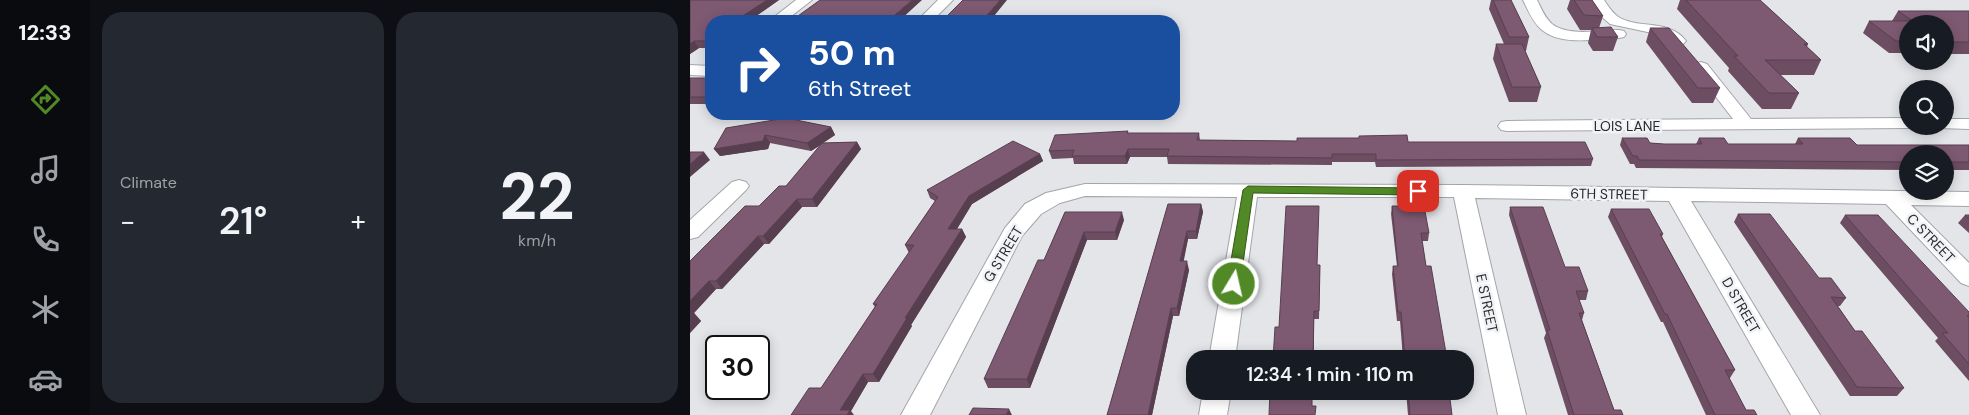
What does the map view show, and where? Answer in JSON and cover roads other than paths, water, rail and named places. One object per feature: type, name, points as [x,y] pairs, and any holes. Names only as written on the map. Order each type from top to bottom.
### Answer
[{"type":"street","points":[[784,15],[805,0]]},
{"type":"street","points":[[930,15],[946,0]]},
{"type":"street","points":[[1530,0],[1546,26],[1562,33],[1667,34]]},
{"type":"street","points":[[1597,0],[1608,16],[1614,21],[1633,26],[1650,27],[1676,39],[1747,125]]},
{"type":"street","name":"LOIS LANE","points":[[1507,126],[1899,124]]},
{"type":"street","points":[[1954,124],[1969,124]]},
{"type":"street","points":[[690,232],[738,186]]},
{"type":"street","name":"G STREET","points":[[915,415],[1013,234],[1033,209],[1053,198],[1085,190],[1248,190]]},
{"type":"street","points":[[1223,350],[1248,190]]},
{"type":"street","name":"6TH STREET","points":[[1248,190],[1969,199]]},
{"type":"street","name":"E STREET","points":[[1463,192],[1512,415]]},
{"type":"street","name":"D STREET","points":[[1676,194],[1806,415]]},
{"type":"street","name":"C STREET","points":[[1893,199],[1969,277]]},
{"type":"street","points":[[1213,415],[1216,400]]}]
